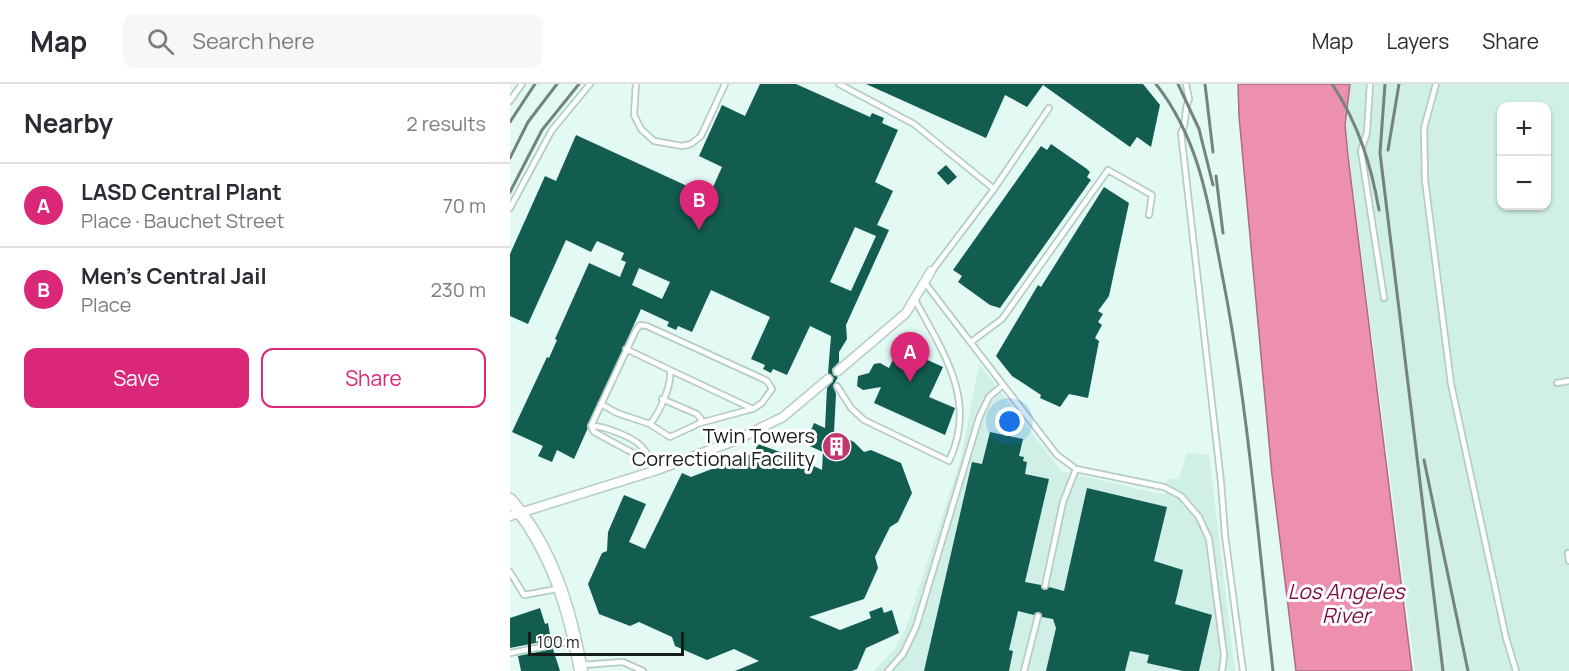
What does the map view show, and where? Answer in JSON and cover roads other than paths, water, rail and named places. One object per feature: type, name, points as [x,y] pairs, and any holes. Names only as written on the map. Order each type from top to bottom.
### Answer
[{"type":"main road","points":[[510,500],[515,514],[542,545],[560,588],[580,668]]},
{"type":"street","points":[[838,371],[906,313],[931,271]]},
{"type":"street","points":[[515,514],[657,470],[759,430],[783,417],[828,379]]},
{"type":"lane","points":[[510,101],[522,84]]},
{"type":"lane","points":[[510,208],[552,130],[590,84]]},
{"type":"lane","points":[[636,84],[634,115],[641,129],[654,141],[682,146],[691,144],[700,136],[725,84]]},
{"type":"lane","points":[[839,84],[914,124],[994,189]]},
{"type":"lane","points":[[1186,84],[1189,99],[1185,106],[1184,128],[1180,133],[1221,482],[1225,535],[1243,671]]},
{"type":"lane","points":[[1370,84],[1367,132],[1361,151],[1384,298]]},
{"type":"lane","points":[[1436,84],[1425,122],[1423,160],[1449,368],[1506,638],[1516,671]]},
{"type":"lane","points":[[931,271],[994,189],[1049,108]]},
{"type":"lane","points":[[971,342],[1002,319],[1108,170],[1152,195],[1149,215]]},
{"type":"lane","points":[[925,283],[1057,454],[1076,469],[1164,487],[1181,496],[1199,517],[1209,539],[1224,655],[1222,671]]},
{"type":"lane","points":[[837,386],[851,408],[864,420],[949,461],[956,446],[961,406],[950,363],[915,300]]},
{"type":"lane","points":[[591,426],[601,404],[626,349],[640,325],[647,326],[744,369],[768,381],[772,389],[762,404],[753,409],[700,423],[670,437],[648,423],[617,413],[601,404]]},
{"type":"lane","points":[[626,349],[753,409]]},
{"type":"lane","points":[[648,423],[657,416],[671,379],[670,370]]},
{"type":"lane","points":[[1557,383],[1569,381]]},
{"type":"lane","points":[[888,671],[903,654],[916,627],[981,412],[989,397],[1004,385]]},
{"type":"lane","points":[[662,399],[697,414],[701,418],[700,423]]},
{"type":"lane","points":[[591,426],[600,425],[640,444],[657,470]]},
{"type":"lane","points":[[591,426],[594,432],[633,453],[646,453]]},
{"type":"lane","points":[[1045,586],[1063,502],[1076,469]]},
{"type":"lane","points":[[1568,553],[1569,561]]},
{"type":"lane","points":[[510,572],[524,595],[560,588]]},
{"type":"lane","points":[[1024,671],[1038,616]]},
{"type":"lane","points":[[510,653],[575,641]]},
{"type":"lane","points":[[580,668],[623,662],[642,671]]},
{"type":"water","name":"Los Angeles River","points":[[1238,84],[1350,84],[1345,125],[1348,156],[1412,671],[1296,671],[1272,475]]},
{"type":"railway","points":[[510,122],[535,84]]},
{"type":"railway","points":[[510,158],[528,122],[557,84]]},
{"type":"railway","points":[[510,192],[542,130],[579,84]]},
{"type":"railway","points":[[1156,84],[1171,105],[1193,151],[1201,174],[1212,224],[1231,323],[1246,422],[1273,671]]},
{"type":"railway","points":[[1178,84],[1199,129],[1213,185]]},
{"type":"railway","points":[[1205,84],[1213,152]]},
{"type":"railway","points":[[1332,84],[1362,144],[1379,210]]},
{"type":"railway","points":[[1385,84],[1380,153],[1443,671]]},
{"type":"railway","points":[[1388,150],[1399,84]]},
{"type":"railway","points":[[1216,176],[1223,233]]},
{"type":"railway","points":[[1424,460],[1468,671]]},
{"type":"place","name":"Men's Central Jail","points":[[699,230]]},
{"type":"place","name":"LASD Central Plant","points":[[910,382]]},
{"type":"place","name":"Twin Towers Correctional Facility","points":[[836,447]]}]
